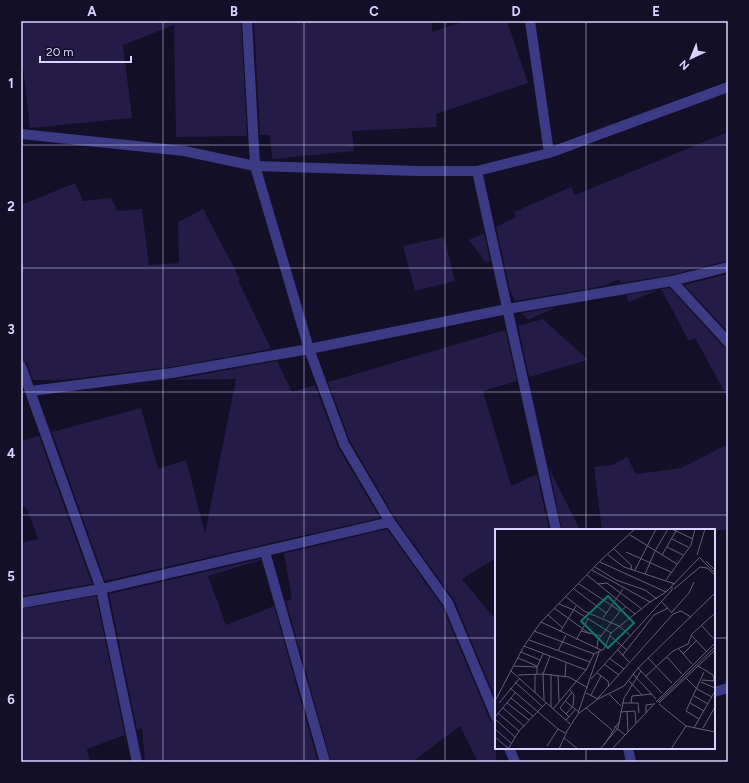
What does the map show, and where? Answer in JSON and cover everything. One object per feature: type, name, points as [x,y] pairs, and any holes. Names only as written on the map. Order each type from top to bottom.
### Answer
[{"type":"street","points":[[247,21],[255,166],[309,349],[344,444],[390,522],[448,603],[495,715]]},
{"type":"street","points":[[530,21],[549,153]]},
{"type":"street","points":[[21,134],[184,151],[255,166],[418,172],[477,171],[549,153],[728,87]]},
{"type":"street","points":[[477,171],[556,529]]},
{"type":"street","points":[[31,391],[172,373],[309,349],[507,309],[672,281],[728,267]]},
{"type":"street","points":[[672,281],[728,342]]},
{"type":"street","points":[[21,366],[101,589],[137,762]]},
{"type":"street","points":[[21,603],[101,589],[390,522]]},
{"type":"street","points":[[265,552],[325,762]]},
{"type":"street","points":[[715,692],[728,688]]},
{"type":"street","points":[[509,749],[515,762]]},
{"type":"street","points":[[628,749],[631,762]]},
{"type":"building","points":[[21,21],[241,21],[247,136],[176,137],[174,25],[123,45],[132,118],[30,128],[21,49]]},
{"type":"building","points":[[254,21],[432,21],[432,32],[465,21],[507,21],[528,83],[436,114],[437,127],[352,131],[354,151],[272,159],[270,135],[260,135]]},
{"type":"building","points":[[728,132],[728,261],[671,275],[621,283],[619,279],[604,286],[515,301],[510,290],[496,227],[516,217],[514,212],[571,187],[575,195]]},
{"type":"building","points":[[75,183],[83,201],[111,198],[117,211],[142,209],[149,265],[179,263],[178,222],[203,209],[240,279],[238,280],[271,349],[171,367],[63,380],[33,380],[27,363],[21,360],[21,205]]},
{"type":"building","points":[[484,233],[490,261],[486,263],[469,240]]},
{"type":"building","points":[[444,237],[455,281],[415,291],[403,246]]},
{"type":"building","points":[[728,274],[728,332],[684,285]]},
{"type":"building","points":[[670,288],[723,346],[728,348],[728,398],[695,338],[689,341],[661,289]]},
{"type":"building","points":[[658,290],[629,302],[626,295]]},
{"type":"building","points":[[557,307],[528,320],[522,313]]},
{"type":"building","points":[[543,319],[588,360],[529,377],[518,326]]},
{"type":"building","points":[[505,330],[517,381],[483,391],[511,486],[537,474],[549,529],[495,529],[495,559],[462,579],[495,619],[495,698],[454,600],[395,518],[350,441],[328,382]]},
{"type":"building","points":[[277,361],[292,392],[315,385],[338,447],[380,518],[105,581],[52,432],[141,408],[158,469],[186,460],[205,533],[236,379],[171,380]]},
{"type":"building","points":[[39,436],[92,584],[21,596],[21,543],[38,539],[27,509],[21,504],[21,441]]},
{"type":"building","points":[[728,444],[728,530],[602,529],[594,467],[612,465],[627,457],[636,474],[681,468]]},
{"type":"building","points":[[549,468],[580,529],[562,529]]},
{"type":"building","points":[[387,529],[442,606],[490,720],[495,722],[496,762],[478,762],[460,726],[412,762],[331,762],[286,601],[292,599],[284,553]]},
{"type":"building","points":[[261,560],[208,576],[226,625],[274,606],[318,762],[145,762],[142,728],[137,730],[109,594]]},
{"type":"building","points":[[96,596],[125,735],[87,749],[90,762],[21,762],[21,609]]}]
